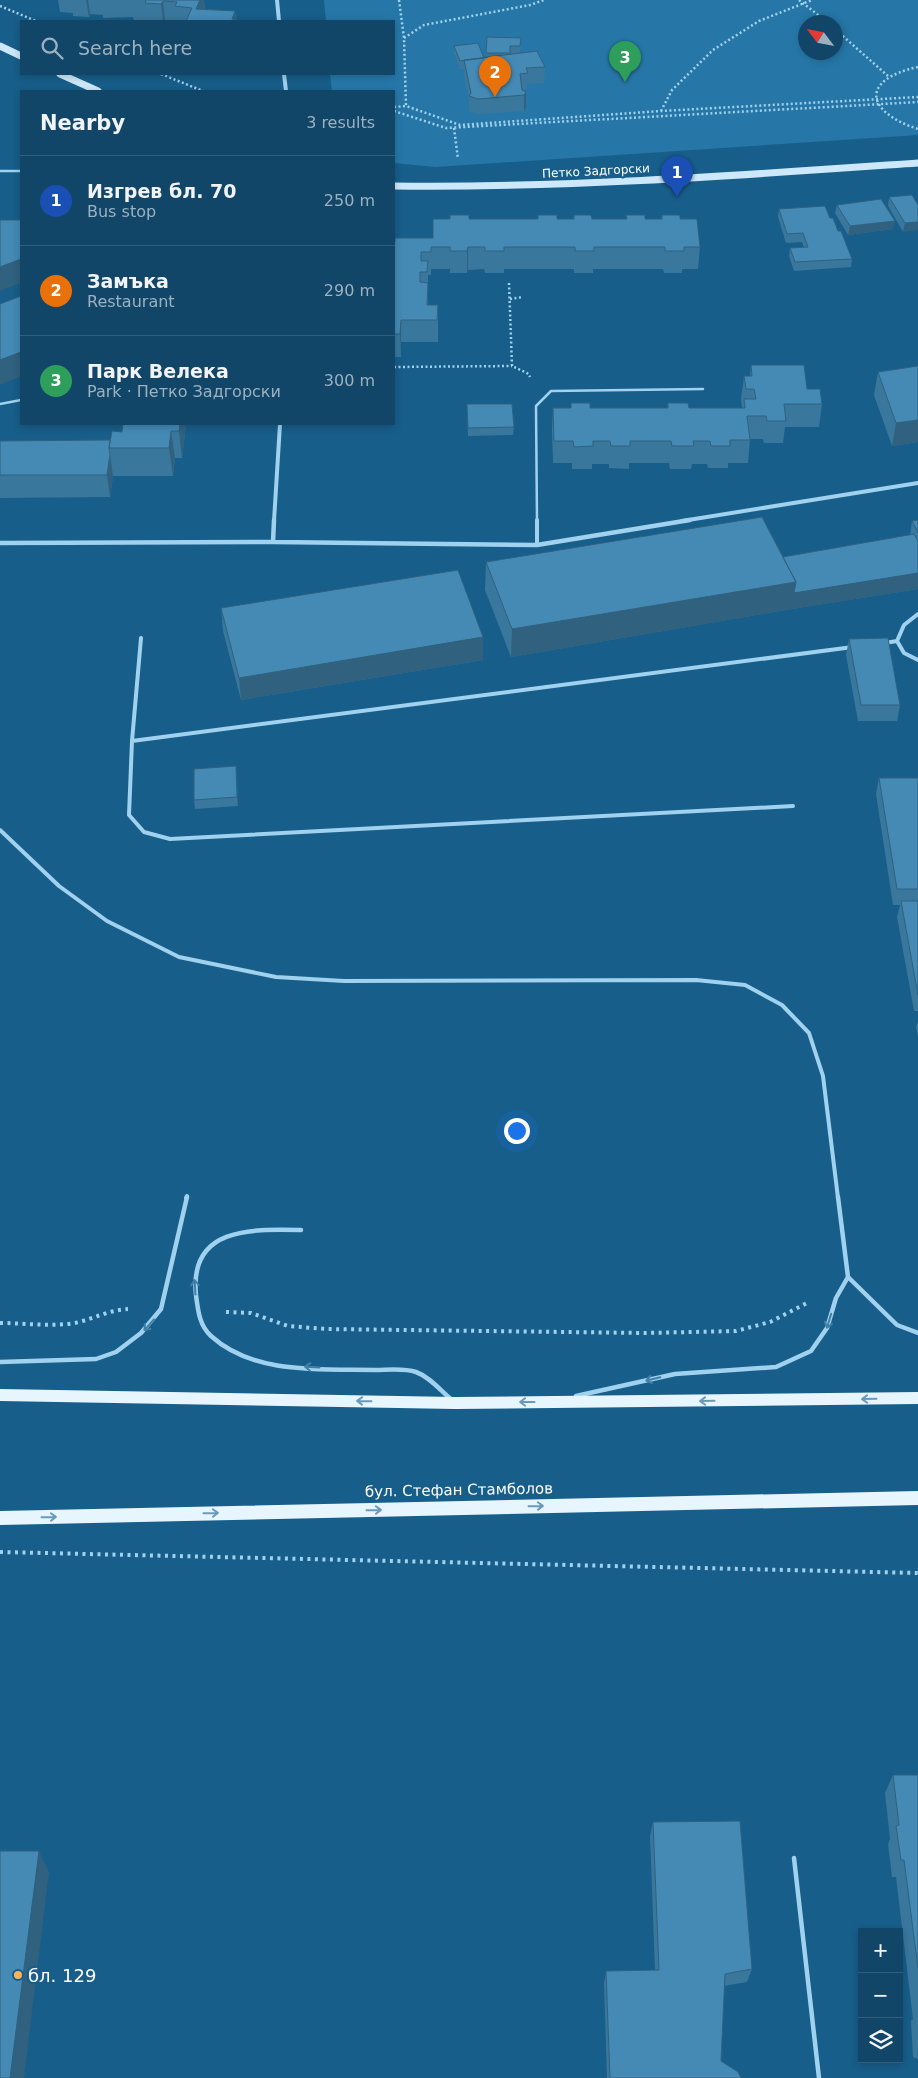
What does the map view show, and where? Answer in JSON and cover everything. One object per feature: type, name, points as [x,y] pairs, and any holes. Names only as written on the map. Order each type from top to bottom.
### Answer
[{"type":"main road","points":[[0,1395],[455,1403],[918,1398]]},
{"type":"main road","name":"бул. Стефан Стамболов","points":[[0,1518],[918,1498]]},
{"type":"street","points":[[277,0],[279,20]]},
{"type":"street","points":[[0,46],[20,56]]},
{"type":"street","points":[[62,75],[96,90]]},
{"type":"street","points":[[284,75],[286,90]]},
{"type":"street","name":"Петко Задгорски","points":[[395,186],[481,187],[736,175],[918,163]]},
{"type":"street","points":[[273,542],[280,425]]},
{"type":"street","points":[[0,543],[273,542],[537,545],[918,483]]},
{"type":"lane","points":[[0,171],[20,171]]},
{"type":"lane","points":[[537,545],[536,406],[551,391],[703,389]]},
{"type":"lane","points":[[0,404],[20,400]]},
{"type":"lane","points":[[918,614],[900,630],[897,641],[904,653],[918,660]]},
{"type":"lane","points":[[141,638],[132,741],[129,816],[144,832],[170,840],[793,806]]},
{"type":"lane","points":[[878,644],[897,641]]},
{"type":"lane","points":[[132,741],[858,646]]},
{"type":"lane","points":[[0,830],[59,886],[106,921],[179,957],[276,976],[344,982],[696,980],[745,985],[782,1005],[810,1033],[823,1076],[848,1277],[836,1298],[827,1328],[811,1351],[776,1367],[675,1374],[550,1402]]},
{"type":"lane","points":[[0,1362],[96,1359],[115,1351],[136,1338],[151,1324],[161,1309],[187,1196]]},
{"type":"lane","points":[[301,1230],[257,1229],[215,1241],[204,1251],[195,1275],[197,1311],[198,1319],[213,1338],[251,1358],[275,1366],[417,1372],[455,1403]]},
{"type":"lane","points":[[848,1277],[897,1325],[918,1333]]},
{"type":"lane","points":[[794,1858],[819,2078]]},
{"type":"path","points":[[399,0],[404,38],[406,106]]},
{"type":"path","points":[[404,38],[424,26],[544,0]]},
{"type":"path","points":[[799,0],[819,15]]},
{"type":"path","points":[[661,111],[672,90],[713,50],[759,21],[812,0]]},
{"type":"path","points":[[0,6],[34,20]]},
{"type":"path","points":[[843,36],[888,76]]},
{"type":"path","points":[[918,67],[888,76],[877,86],[875,98],[878,105],[890,118],[918,128]]},
{"type":"path","points":[[164,75],[202,90]]},
{"type":"path","points":[[395,109],[406,106],[460,125],[661,111],[918,97]]},
{"type":"path","points":[[395,109],[446,128],[918,102]]},
{"type":"path","points":[[509,283],[512,366]]},
{"type":"path","points":[[510,299],[523,298]]},
{"type":"path","points":[[395,366],[512,366],[529,374],[536,406]]},
{"type":"path","points":[[197,1311],[251,1313],[288,1326],[326,1329],[645,1333],[736,1331],[770,1322],[814,1300],[836,1298]]},
{"type":"path","points":[[0,1323],[64,1323],[83,1320],[115,1309],[161,1309]]},
{"type":"path","points":[[0,1552],[918,1573]]},
{"type":"shaded area","points":[[324,0],[918,0],[918,135],[435,167],[395,163],[395,90],[332,90],[330,75],[395,75],[395,20],[326,20]]},
{"type":"building","points":[[146,0],[200,0],[196,9],[235,11],[232,19],[238,20],[186,20],[192,8],[175,6],[177,2],[145,3]]},
{"type":"building","points":[[487,37],[521,38],[520,46],[510,46],[510,53],[486,53]]},
{"type":"building","points":[[478,43],[484,58],[460,61],[454,46]]},
{"type":"building","points":[[537,51],[545,67],[526,68],[528,73],[520,74],[522,90],[526,92],[524,95],[478,99],[469,96],[471,93],[464,60]]},
{"type":"building","points":[[912,195],[918,205],[918,222],[905,223],[889,197]]},
{"type":"building","points":[[881,199],[895,221],[850,226],[837,205]]},
{"type":"building","points":[[825,206],[830,218],[833,218],[838,231],[841,231],[852,259],[795,262],[790,248],[808,247],[803,233],[787,234],[779,209]]},
{"type":"building","points":[[450,215],[469,215],[469,219],[538,219],[538,215],[557,215],[557,219],[574,219],[574,215],[591,215],[592,219],[627,219],[626,215],[645,215],[645,219],[662,219],[662,215],[680,215],[680,219],[697,219],[700,247],[684,247],[684,251],[665,251],[665,247],[594,247],[594,251],[575,251],[575,247],[504,247],[504,251],[485,251],[485,247],[468,247],[467,251],[450,251],[450,247],[431,247],[431,252],[421,252],[421,261],[428,261],[427,272],[420,272],[420,282],[428,283],[427,305],[438,305],[437,320],[401,320],[400,334],[395,334],[395,238],[433,238],[433,219],[450,219]]},
{"type":"building","points":[[0,220],[20,220],[20,259],[0,267]]},
{"type":"building","points":[[20,296],[20,352],[0,360],[0,304]]},
{"type":"building","points":[[751,365],[804,365],[807,389],[820,389],[822,404],[784,404],[786,421],[767,421],[766,416],[747,416],[750,440],[730,440],[730,446],[711,446],[710,441],[693,441],[694,446],[672,446],[671,441],[630,441],[630,446],[611,446],[610,441],[593,441],[593,446],[574,447],[573,441],[554,441],[553,408],[571,408],[571,403],[590,403],[590,408],[668,408],[668,403],[688,403],[689,408],[745,408],[744,399],[756,399],[754,389],[746,389],[744,376],[752,376]]},
{"type":"building","points":[[918,366],[918,420],[896,423],[878,372]]},
{"type":"building","points":[[467,404],[512,404],[514,427],[468,428]]},
{"type":"building","points":[[123,425],[180,425],[179,431],[171,431],[169,448],[109,448],[112,431],[122,432]]},
{"type":"building","points":[[110,440],[107,475],[0,475],[0,441]]},
{"type":"building","points":[[762,517],[796,582],[512,629],[486,562]]},
{"type":"building","points":[[918,520],[918,532],[912,521]]},
{"type":"building","points":[[914,534],[918,541],[918,573],[794,593],[796,582],[783,557]]},
{"type":"building","points":[[458,570],[483,637],[239,678],[221,608]]},
{"type":"building","points":[[888,638],[900,705],[861,705],[849,639]]},
{"type":"building","points":[[236,766],[237,797],[194,800],[194,769]]},
{"type":"building","points":[[879,778],[918,778],[918,889],[897,889]]},
{"type":"building","points":[[901,901],[918,901],[918,995]]},
{"type":"building","points":[[893,1775],[918,1775],[918,1968],[904,1860],[901,1860],[896,1826],[899,1825]]},
{"type":"building","points":[[740,1821],[752,1969],[725,1974],[721,2061],[738,2072],[741,2078],[610,2078],[606,1971],[659,1970],[653,1822]]},
{"type":"building","name":"бл. 129","points":[[0,1851],[39,1851],[10,2078],[0,2078]]},
{"type":"place","name":"Парк Велека","points":[[625,82]]},
{"type":"place","name":"Замъка","points":[[495,97]]},
{"type":"place","name":"Изгрев бл. 70","points":[[677,197]]},
{"type":"place","name":"бл. 129","points":[[18,1975]]}]
